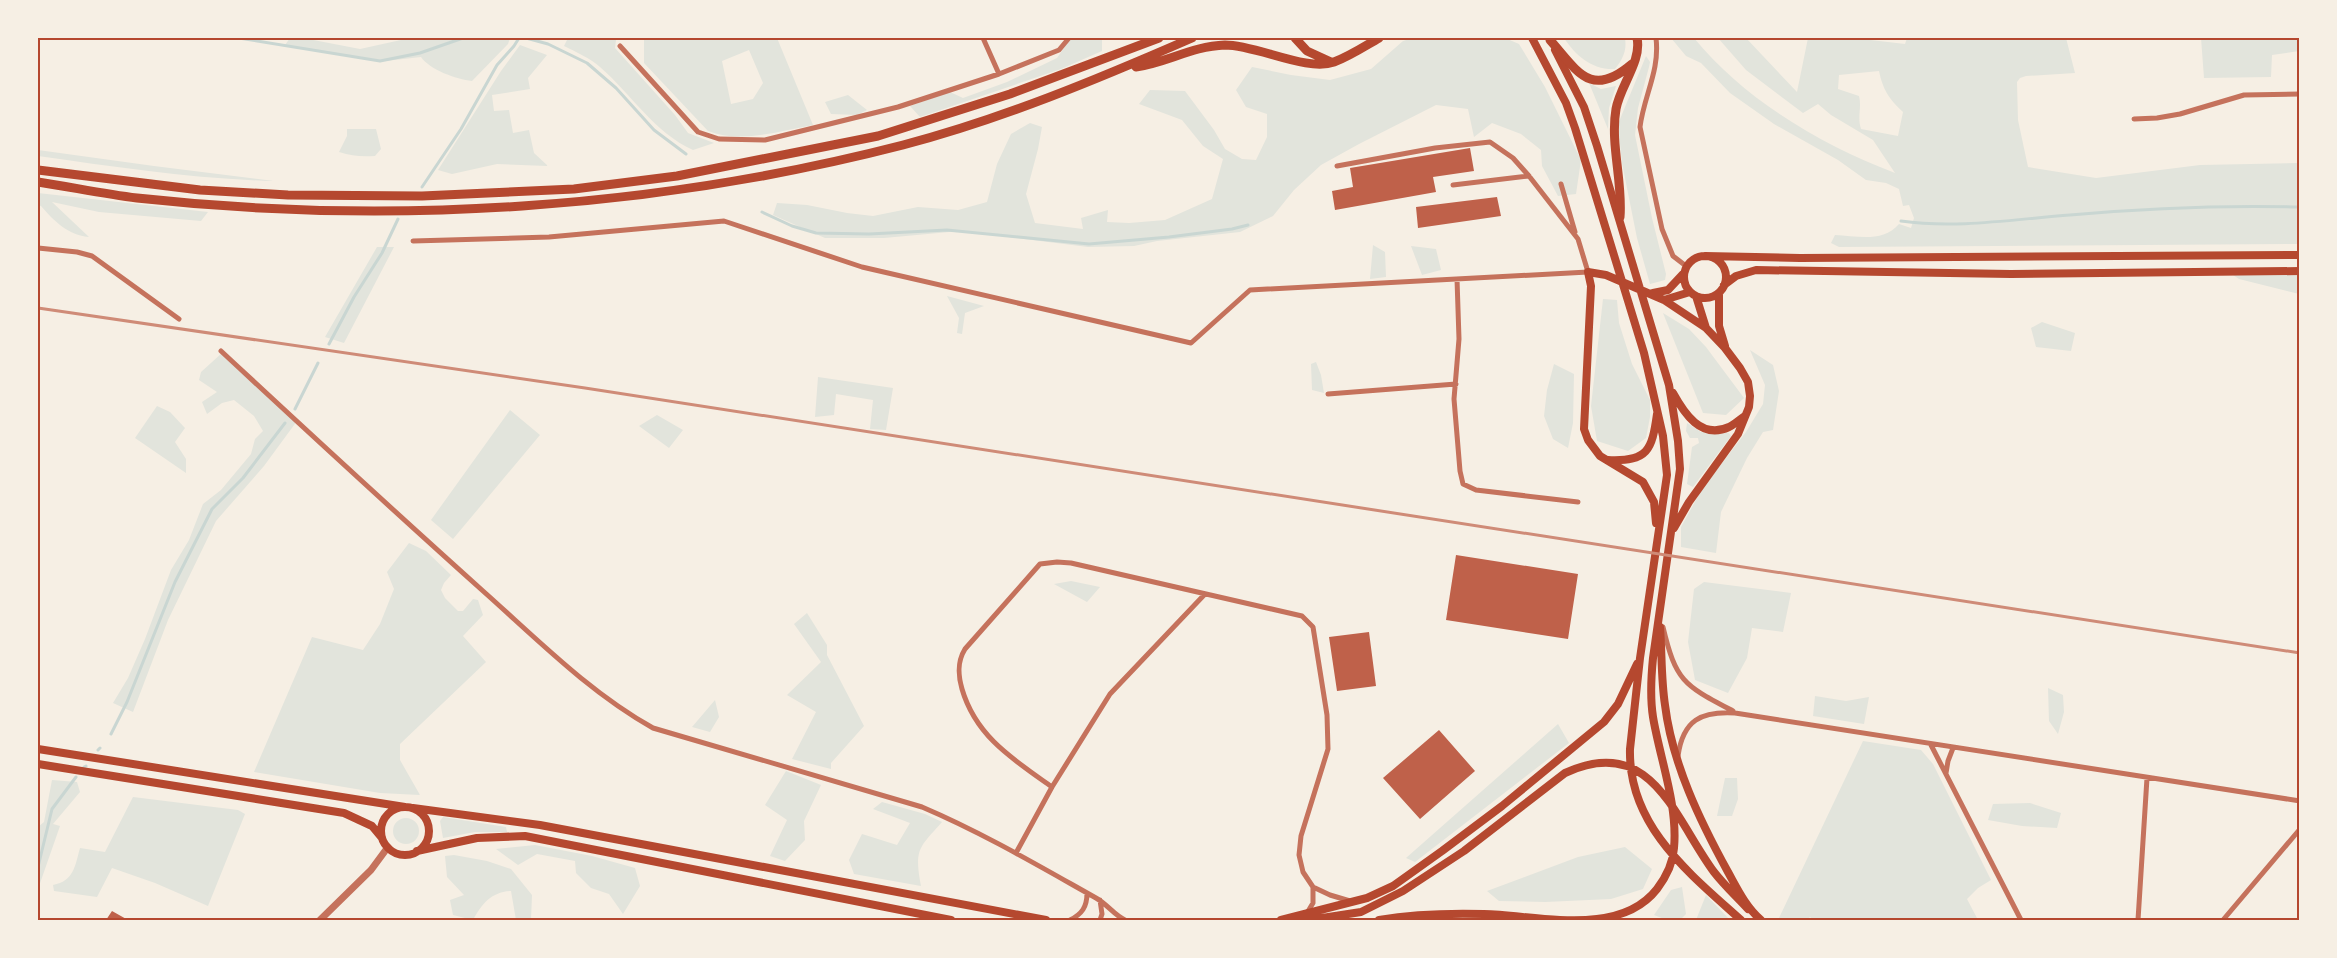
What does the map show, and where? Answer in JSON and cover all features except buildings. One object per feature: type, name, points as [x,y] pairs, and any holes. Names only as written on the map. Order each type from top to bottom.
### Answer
[{"type":"highway","points":[[1120,53],[1138,38]]},
{"type":"highway","points":[[38,170],[200,190],[288,195],[446,196],[574,189],[677,176],[878,136],[1010,94],[1159,38]]},
{"type":"highway","points":[[38,182],[136,198],[289,208],[428,210],[575,203],[695,188],[813,166],[904,144],[1012,110],[1121,69],[1192,38]]},
{"type":"highway","points":[[1295,38],[1306,51],[1333,63]]},
{"type":"highway","points":[[1121,69],[1142,66],[1190,50],[1226,45],[1257,49],[1289,59],[1318,64],[1333,63],[1379,38]]},
{"type":"highway","points":[[1620,217],[1622,198],[1614,126],[1621,90],[1634,62],[1637,38]]},
{"type":"highway","points":[[1550,39],[1583,75],[1594,80],[1606,81],[1618,76],[1634,62]]},
{"type":"main road","points":[[1532,38],[1566,104],[1613,249],[1664,436],[1667,475],[1640,658],[1630,774],[1640,804],[1662,841],[1694,878],[1741,921]]},
{"type":"main road","points":[[1379,921],[1413,914],[1483,914],[1603,919],[1620,916],[1634,909],[1653,894],[1668,871],[1674,847],[1672,809],[1653,715],[1651,686],[1680,470],[1678,441],[1669,386],[1620,217],[1584,107],[1550,39]]},
{"type":"main road","points":[[1648,293],[1661,293],[1668,290],[1694,258],[1705,256],[1800,258],[2300,255]]},
{"type":"main road","points":[[1705,256],[1712,257],[1723,266],[1726,279],[1719,293],[1719,326],[1725,348]]},
{"type":"main road","points":[[1685,270],[1684,281],[1693,294],[1706,328]]},
{"type":"main road","points":[[1724,285],[1736,276],[1756,270],[2011,274],[2300,271]]},
{"type":"main road","points":[[1658,533],[1654,502],[1643,482],[1600,456],[1584,429],[1591,286],[1588,272],[1606,275],[1664,300],[1706,328],[1725,348],[1748,382],[1750,396],[1746,415],[1738,434],[1689,502],[1671,535]]},
{"type":"main road","points":[[1664,300],[1693,294],[1708,298],[1719,293]]},
{"type":"main road","points":[[1669,386],[1686,416],[1699,426],[1717,430],[1728,428],[1746,415]]},
{"type":"main road","points":[[1606,460],[1627,461],[1645,453],[1653,440],[1657,408]]},
{"type":"main road","points":[[1659,614],[1667,659],[1665,706],[1677,757],[1702,822],[1749,909]]},
{"type":"main road","points":[[1308,917],[1393,886],[1502,806],[1604,722],[1618,704],[1640,658]]},
{"type":"main road","points":[[38,749],[409,808],[540,825],[1046,921]]},
{"type":"main road","points":[[1281,921],[1361,912],[1403,891],[1464,851],[1565,773],[1579,766],[1597,763],[1624,766],[1650,779],[1662,792],[1714,873],[1761,921]]},
{"type":"main road","points":[[38,765],[188,786],[344,813],[372,826],[388,847],[402,854],[477,838],[525,836],[951,921]]},
{"type":"main road","points":[[382,838],[381,831],[386,817],[398,808],[409,808],[425,817],[429,832],[423,846],[417,851]]},
{"type":"street","points":[[983,38],[999,74]]},
{"type":"street","points":[[620,46],[698,132],[719,139],[765,140],[898,107],[999,74],[1059,50],[1069,38]]},
{"type":"street","points":[[1656,38],[1658,51],[1654,78],[1642,111],[1640,127],[1662,229],[1673,256],[1685,270]]},
{"type":"street","points":[[2134,119],[2180,114],[2244,95],[2300,94]]},
{"type":"street","points":[[1336,166],[1435,148],[1490,142],[1513,158],[1576,237]]},
{"type":"street","points":[[1453,185],[1529,176]]},
{"type":"street","points":[[413,241],[549,237],[724,221],[862,267],[1191,342],[1250,290],[1588,272],[1561,184]]},
{"type":"street","points":[[38,248],[92,256],[179,319]]},
{"type":"street","points":[[1457,279],[1460,339],[1454,399],[1463,484],[1476,490],[1578,502]]},
{"type":"street","points":[[221,351],[392,510],[578,676],[620,709],[653,728],[922,807],[964,825],[1017,853],[1100,900],[1125,921]]},
{"type":"street","points":[[1328,394],[1456,384]]},
{"type":"street","points":[[1052,787],[1008,756],[980,728],[973,717],[959,679],[959,663],[965,649],[1040,564],[1057,561],[1071,563],[1302,616],[1313,627],[1327,714],[1328,749],[1301,836],[1299,855],[1303,872],[1313,887],[1354,902]]},
{"type":"street","points":[[1017,853],[1052,787],[1110,694],[1205,594]]},
{"type":"street","points":[[1667,659],[1695,692],[1735,713]]},
{"type":"street","points":[[1677,757],[1681,737],[1695,720],[1717,712],[1735,713],[2300,801]]},
{"type":"street","points":[[1931,745],[2021,921]]},
{"type":"street","points":[[1946,774],[1953,748]]},
{"type":"street","points":[[2138,921],[2147,778]]},
{"type":"street","points":[[2223,921],[2300,829]]},
{"type":"street","points":[[320,921],[371,870],[388,847]]},
{"type":"street","points":[[1308,917],[1313,887]]},
{"type":"street","points":[[1070,921],[1087,906],[1087,894]]},
{"type":"street","points":[[1100,900],[1102,914],[1100,921]]},
{"type":"shaded area","points":[[290,38],[303,38],[360,49],[410,38],[510,38],[508,44],[472,81],[444,73],[425,62],[421,57],[385,61],[285,45]]},
{"type":"shaded area","points":[[568,38],[614,38],[615,48],[675,115],[688,133],[714,143],[693,150],[679,143],[655,123],[600,67],[564,46]]},
{"type":"shaded area","points":[[644,38],[776,38],[776,40],[777,38],[813,125],[747,136],[720,135],[708,131],[644,63]],"holes":[[[749,50],[763,83],[753,99],[731,104],[722,61]]]},
{"type":"shaded area","points":[[1071,38],[1102,38],[1102,51],[1061,69],[920,117],[910,106],[950,92],[963,98],[1007,82],[1057,58]]},
{"type":"shaded area","points":[[1413,38],[1505,38],[1519,44],[1545,87],[1581,160],[1576,194],[1558,196],[1542,166],[1541,150],[1521,134],[1492,123],[1474,137],[1468,109],[1436,105],[1321,165],[1294,190],[1273,216],[1240,232],[1157,241],[1134,246],[1088,247],[960,231],[884,238],[825,238],[773,215],[777,203],[807,205],[873,216],[918,207],[958,210],[987,202],[997,164],[1011,134],[1030,123],[1042,127],[1026,194],[1035,223],[1083,229],[1081,218],[1108,210],[1107,222],[1165,220],[1212,199],[1223,159],[1203,146],[1182,120],[1139,104],[1150,90],[1185,91],[1225,149],[1242,159],[1256,160],[1267,137],[1267,114],[1246,107],[1236,90],[1252,67],[1330,80],[1371,69],[1403,41]]},
{"type":"shaded area","points":[[1564,38],[1625,38],[1625,50],[1615,69],[1607,69],[1585,61]]},
{"type":"shaded area","points":[[1671,38],[1694,38],[1714,60],[1760,101],[1840,149],[1895,173],[1873,140],[1831,115],[1818,104],[1803,113],[1746,70],[1718,38],[1746,38],[1797,92],[1808,38],[1861,38],[1905,44],[1907,38],[2066,38],[2075,73],[2026,76],[2017,82],[2018,120],[2028,167],[2096,178],[2200,165],[2299,163],[2299,244],[1839,247],[1831,243],[1835,235],[1869,237],[1885,234],[1899,224],[1911,228],[1914,218],[1909,205],[1903,206],[1899,189],[1886,183],[1866,180],[1838,160],[1774,124],[1730,93],[1701,63],[1686,56]],"holes":[[[1879,71],[1887,94],[1903,112],[1898,136],[1861,129],[1859,96],[1838,89],[1839,75]]]},
{"type":"shaded area","points":[[2201,38],[2299,38],[2299,51],[2272,55],[2271,77],[2204,78]]},
{"type":"shaded area","points":[[520,45],[547,55],[528,78],[530,89],[492,95],[494,111],[509,110],[513,133],[529,130],[534,153],[548,166],[497,164],[452,174],[438,170],[501,71]]},
{"type":"shaded area","points":[[1646,56],[1650,62],[1638,108],[1635,135],[1666,274],[1665,280],[1650,284],[1637,238],[1622,163],[1618,124]]},
{"type":"shaded area","points":[[1589,83],[1601,89],[1616,86],[1609,108],[1608,129]]},
{"type":"shaded area","points":[[848,95],[867,110],[857,115],[831,114],[825,102]]},
{"type":"shaded area","points":[[347,129],[376,129],[381,149],[375,156],[357,156],[339,152],[347,136]]},
{"type":"shaded area","points":[[38,150],[274,181],[215,178],[126,168],[38,156]]},
{"type":"shaded area","points":[[38,193],[208,212],[201,221],[99,212],[52,202],[89,237],[74,233],[56,222],[38,205]]},
{"type":"shaded area","points":[[1373,245],[1385,252],[1386,277],[1370,279]]},
{"type":"shaded area","points":[[1411,246],[1436,249],[1441,270],[1422,275]]},
{"type":"shaded area","points":[[377,247],[394,247],[344,343],[325,337]]},
{"type":"shaded area","points":[[2233,275],[2299,275],[2299,294],[2239,279]]},
{"type":"shaded area","points":[[947,296],[984,306],[965,313],[962,334],[957,333],[959,318]]},
{"type":"shaded area","points":[[1603,299],[1617,300],[1619,323],[1632,364],[1650,400],[1646,438],[1628,451],[1597,441],[1591,406]]},
{"type":"shaded area","points":[[1663,313],[1689,329],[1706,347],[1744,398],[1726,415],[1703,413]]},
{"type":"shaded area","points":[[2042,322],[2075,333],[2071,351],[2036,347],[2031,328]]},
{"type":"shaded area","points":[[1750,350],[1773,365],[1779,391],[1773,430],[1763,432],[1747,458],[1721,512],[1716,553],[1681,547],[1681,527],[1702,489],[1746,432],[1763,404],[1765,385]]},
{"type":"shaded area","points":[[222,353],[297,421],[264,466],[216,521],[168,620],[133,712],[113,703],[128,678],[171,570],[189,540],[203,504],[221,490],[251,454],[255,439],[263,431],[254,416],[234,400],[222,403],[207,414],[202,402],[217,392],[199,380],[201,372]]},
{"type":"shaded area","points":[[1316,362],[1324,393],[1312,390],[1311,364]]},
{"type":"shaded area","points":[[1554,364],[1574,374],[1573,423],[1568,448],[1553,439],[1544,416],[1547,390]]},
{"type":"shaded area","points":[[818,377],[893,388],[886,430],[870,429],[873,400],[836,394],[834,415],[815,417]]},
{"type":"shaded area","points":[[157,406],[170,412],[185,428],[175,442],[186,459],[186,473],[135,438]]},
{"type":"shaded area","points":[[510,410],[540,435],[453,539],[431,520]]},
{"type":"shaded area","points":[[657,415],[683,430],[669,448],[639,426]]},
{"type":"shaded area","points":[[1687,423],[1701,432],[1729,433],[1731,436],[1693,487],[1687,484],[1692,447],[1699,443],[1698,438],[1690,438],[1686,431]]},
{"type":"shaded area","points":[[409,543],[426,551],[451,575],[441,590],[445,598],[458,611],[463,611],[473,599],[478,600],[483,615],[463,636],[486,662],[400,744],[400,760],[420,795],[380,793],[254,772],[312,637],[363,650],[380,624],[394,589],[387,572]]},
{"type":"shaded area","points":[[1071,581],[1100,587],[1087,602],[1054,584]]},
{"type":"shaded area","points":[[1704,582],[1791,593],[1783,632],[1752,628],[1747,658],[1728,693],[1695,680],[1688,642],[1694,589]]},
{"type":"shaded area","points":[[807,613],[827,645],[827,655],[864,726],[831,763],[831,769],[792,759],[816,712],[787,695],[821,662],[794,624]]},
{"type":"shaded area","points":[[2048,688],[2063,695],[2064,712],[2058,734],[2049,721]]},
{"type":"shaded area","points":[[1815,696],[1846,701],[1869,697],[1864,724],[1813,716]]},
{"type":"shaded area","points":[[715,700],[719,717],[710,732],[692,727]]},
{"type":"shaded area","points":[[1558,724],[1569,743],[1415,862],[1406,858]]},
{"type":"shaded area","points":[[1863,741],[1921,750],[1933,764],[1991,880],[1967,899],[1978,920],[1814,920],[1810,917],[1807,920],[1781,920],[1779,918]]},
{"type":"shaded area","points":[[786,771],[821,785],[804,821],[805,840],[785,861],[770,856],[787,820],[765,805]]},
{"type":"shaded area","points":[[1725,778],[1737,778],[1738,799],[1732,816],[1717,816]]},
{"type":"shaded area","points":[[52,780],[77,782],[80,792],[53,824],[60,826],[38,889],[38,827],[44,822]]},
{"type":"shaded area","points":[[133,797],[238,810],[245,814],[208,906],[155,883],[112,868],[97,897],[54,891],[53,885],[65,880],[72,872],[80,848],[105,852]]},
{"type":"shaded area","points":[[882,802],[925,814],[942,822],[920,850],[918,864],[921,886],[854,874],[849,860],[862,834],[897,845],[910,823],[873,809]]},
{"type":"shaded area","points":[[2030,803],[2061,813],[2057,828],[2022,826],[1988,820],[1993,804]]},
{"type":"shaded area","points":[[443,817],[506,827],[507,832],[475,832],[443,838],[440,821]]},
{"type":"shaded area","points":[[406,818],[415,822],[419,831],[415,840],[406,844],[397,840],[393,831],[397,822]]},
{"type":"shaded area","points":[[535,845],[592,856],[635,868],[640,886],[623,914],[609,894],[591,888],[576,873],[575,861],[537,854],[518,865],[496,849]]},
{"type":"shaded area","points":[[1625,847],[1652,869],[1643,889],[1611,899],[1545,902],[1499,901],[1487,891],[1578,857]]},
{"type":"shaded area","points":[[454,855],[487,861],[511,869],[532,895],[531,920],[516,920],[511,891],[493,896],[473,920],[453,915],[450,900],[464,895],[447,877],[445,856]]},
{"type":"shaded area","points":[[1682,887],[1686,914],[1680,920],[1667,920],[1654,915],[1671,890]]},
{"type":"shaded area","points":[[1706,895],[1730,920],[1696,920]]},
{"type":"waterway","points":[[239,38],[380,61],[420,53],[463,38]]},
{"type":"waterway","points":[[422,187],[461,129],[497,65],[519,38]]},
{"type":"waterway","points":[[526,38],[548,44],[587,63],[616,88],[654,130],[686,154]]},
{"type":"waterway","points":[[1901,221],[1965,224],[2156,209],[2242,206],[2300,207]]},
{"type":"waterway","points":[[762,212],[792,226],[816,233],[869,234],[947,230],[1089,244],[1169,237],[1248,225]]},
{"type":"waterway","points":[[329,344],[354,297],[382,253],[398,219]]},
{"type":"waterway","points":[[295,409],[318,363]]},
{"type":"waterway","points":[[111,734],[127,702],[175,582],[212,509],[243,478],[285,423]]},
{"type":"waterway","points":[[38,867],[52,809],[76,777]]},
{"type":"railway","points":[[38,308],[585,388],[2300,653]]}]
